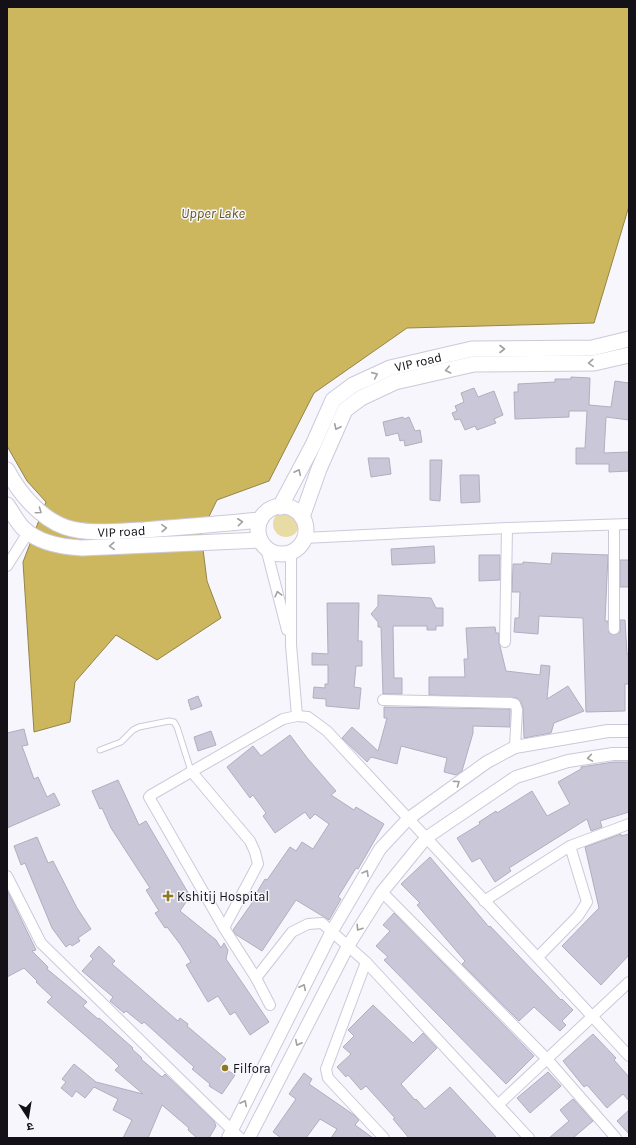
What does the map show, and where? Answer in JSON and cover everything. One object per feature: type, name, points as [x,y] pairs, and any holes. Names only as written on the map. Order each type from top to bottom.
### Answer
[{"type":"main road","name":"VIP road","points":[[10,476],[35,509],[65,527],[99,532],[220,525],[260,520],[268,511],[280,507],[313,445],[333,400],[353,385],[390,368],[472,349],[592,348],[629,339]]},
{"type":"main road","name":"VIP road","points":[[304,538],[306,527],[302,517],[319,469],[345,410],[361,398],[395,382],[474,364],[594,363],[629,355]]},
{"type":"main road","name":"VIP road","points":[[7,505],[24,528],[30,533],[46,541],[64,547],[82,548],[221,542],[263,544],[274,553],[284,554],[291,552]]},
{"type":"main road","points":[[280,507],[292,509],[302,517]]},
{"type":"main road","points":[[260,520],[258,530],[263,544]]},
{"type":"main road","points":[[291,552],[297,549],[304,538]]},
{"type":"street","points":[[304,538],[507,528],[629,524]]},
{"type":"street","points":[[614,525],[614,629]]},
{"type":"street","points":[[505,642],[507,528]]},
{"type":"street","points":[[7,566],[30,533]]},
{"type":"street","points":[[263,544],[291,645]]},
{"type":"street","points":[[291,552],[291,645],[297,716]]},
{"type":"street","points":[[383,700],[511,702],[515,704],[517,710],[515,747]]},
{"type":"street","points":[[270,1005],[256,978],[224,928],[149,797],[191,771],[283,719],[297,716],[308,718],[326,731],[629,1056]]},
{"type":"street","points":[[7,876],[41,943],[233,1135],[332,931],[380,849],[408,819],[487,762],[515,747],[608,731],[629,731]]},
{"type":"street","points":[[248,1138],[348,946],[382,892],[426,838],[516,777],[568,761],[613,754],[629,754]]},
{"type":"street","points":[[191,771],[250,841],[258,864],[224,928]]},
{"type":"street","points":[[484,901],[570,846],[629,824]]},
{"type":"street","points":[[538,957],[578,916],[586,902],[570,846]]},
{"type":"street","points":[[382,892],[547,1059],[616,1138]]},
{"type":"street","points":[[256,978],[292,932],[308,924],[322,923],[366,962],[530,1138]]},
{"type":"street","points":[[366,962],[326,1069],[326,1074],[328,1078],[384,1138]]},
{"type":"street","points":[[499,1104],[629,982]]},
{"type":"lane","points":[[100,750],[121,742],[133,730],[139,727],[169,721],[174,722],[191,771]]},
{"type":"shaded area","points":[[286,511],[295,515],[299,524],[295,533],[286,537],[277,533],[273,524],[277,515]]},
{"type":"water","name":"Upper Lake","points":[[7,7],[629,7],[629,206],[594,323],[407,328],[314,393],[269,481],[217,500],[201,533],[207,581],[221,618],[157,660],[116,635],[75,682],[70,722],[34,732],[23,562],[46,502],[27,481],[7,446]]},
{"type":"building","points":[[571,377],[590,378],[589,405],[611,407],[615,381],[629,383],[629,420],[606,417],[604,453],[629,452],[629,471],[609,472],[609,464],[576,464],[576,448],[585,448],[587,411],[569,411],[569,417],[515,419],[514,392],[518,392],[518,384],[555,382],[555,379],[571,379]]},
{"type":"building","points":[[474,388],[478,397],[494,391],[503,415],[494,419],[496,423],[477,430],[475,426],[465,430],[460,419],[455,420],[452,413],[457,411],[455,406],[464,402],[461,393]]},
{"type":"building","points":[[403,417],[404,419],[409,417],[415,431],[420,430],[422,442],[405,446],[404,440],[400,441],[398,433],[386,436],[383,422]]},
{"type":"building","points":[[368,458],[389,458],[391,474],[371,477]]},
{"type":"building","points":[[430,460],[442,460],[440,501],[430,500]]},
{"type":"building","points":[[460,475],[479,475],[480,502],[461,503]]},
{"type":"building","points":[[434,546],[435,563],[392,565],[391,549]]},
{"type":"building","points":[[552,553],[608,555],[605,621],[608,621],[609,633],[614,635],[620,632],[620,620],[625,620],[627,654],[629,654],[629,684],[625,684],[625,711],[586,712],[583,618],[539,616],[538,634],[514,632],[515,618],[519,618],[520,592],[512,592],[513,564],[523,564],[523,562],[551,564]]},
{"type":"building","points":[[479,555],[500,555],[500,580],[479,581]]},
{"type":"building","points":[[620,560],[629,560],[629,587],[620,587]]},
{"type":"building","points":[[378,595],[431,598],[436,608],[443,608],[443,626],[436,626],[436,630],[427,630],[427,626],[393,626],[394,678],[402,678],[402,694],[383,694],[381,627],[378,627],[378,622],[371,614],[378,606]]},
{"type":"building","points":[[327,603],[359,603],[358,641],[362,641],[362,666],[356,666],[354,687],[361,688],[359,709],[326,706],[326,699],[313,698],[314,687],[325,688],[325,684],[328,684],[328,665],[312,665],[312,653],[328,654]]},
{"type":"building","points":[[495,627],[496,633],[499,633],[499,642],[506,671],[540,675],[541,665],[550,666],[547,699],[568,686],[584,711],[554,723],[551,733],[524,738],[523,708],[521,702],[517,698],[429,695],[429,677],[465,677],[464,659],[468,659],[466,628]]},
{"type":"building","points":[[198,696],[202,706],[191,710],[188,700]]},
{"type":"building","points":[[384,707],[510,709],[510,727],[473,726],[473,733],[462,771],[456,775],[444,772],[447,758],[401,746],[397,764],[371,757],[367,762],[342,738],[352,727],[378,751],[387,718],[384,718]]},
{"type":"building","points":[[24,729],[28,745],[22,746],[34,779],[38,777],[47,797],[54,793],[60,805],[7,828],[7,733]]},
{"type":"building","points":[[211,731],[216,745],[198,751],[194,737]]},
{"type":"building","points":[[290,735],[308,759],[336,791],[331,795],[354,810],[356,807],[384,824],[358,869],[356,868],[338,897],[341,899],[329,920],[296,900],[262,951],[235,934],[233,930],[259,893],[257,892],[265,879],[267,880],[290,847],[296,851],[302,842],[313,849],[329,824],[315,814],[310,819],[305,812],[275,833],[263,816],[266,813],[253,795],[250,798],[227,767],[253,746],[261,756]]},
{"type":"building","points":[[614,762],[629,762],[629,812],[600,821],[602,827],[591,831],[587,819],[509,868],[511,871],[495,882],[480,858],[472,862],[457,838],[480,824],[479,822],[496,811],[497,813],[532,791],[547,816],[570,804],[558,782],[581,769],[581,767]]},
{"type":"building","points":[[118,780],[139,825],[146,821],[190,896],[180,911],[216,940],[221,948],[224,943],[228,950],[226,959],[269,1022],[250,1035],[235,1012],[230,1015],[218,996],[208,1002],[186,965],[191,962],[180,944],[167,927],[165,928],[155,913],[159,911],[146,890],[150,888],[111,828],[102,808],[100,809],[92,791]]},
{"type":"building","points":[[621,834],[621,836],[629,834],[629,955],[601,985],[562,946],[599,908],[585,847]]},
{"type":"building","points":[[37,837],[48,863],[53,861],[77,908],[91,929],[78,938],[80,941],[72,946],[70,944],[66,947],[52,928],[25,863],[21,865],[14,846]]},
{"type":"building","points":[[430,857],[489,927],[490,926],[561,1000],[562,999],[573,1010],[562,1021],[566,1025],[560,1031],[534,1007],[519,1021],[462,964],[465,961],[417,905],[420,903],[401,884]]},
{"type":"building","points":[[7,890],[36,950],[32,951],[48,967],[47,969],[87,1002],[83,1006],[133,1048],[132,1049],[142,1058],[141,1059],[162,1077],[165,1074],[214,1121],[216,1126],[209,1138],[197,1138],[188,1130],[189,1128],[162,1105],[148,1138],[123,1138],[132,1120],[113,1110],[118,1099],[94,1087],[85,1098],[76,1091],[72,1097],[61,1088],[66,1082],[62,1079],[74,1064],[96,1082],[143,1094],[115,1070],[119,1066],[111,1058],[47,1002],[52,997],[24,968],[7,977]]},
{"type":"building","points":[[394,913],[534,1056],[506,1084],[384,960],[388,957],[376,946],[390,931],[383,925]]},
{"type":"building","points":[[99,946],[115,961],[112,964],[178,1021],[180,1018],[188,1024],[187,1026],[226,1059],[220,1066],[235,1075],[222,1094],[209,1086],[210,1084],[192,1069],[194,1067],[144,1022],[142,1024],[126,1011],[124,1013],[110,1001],[113,997],[82,971],[93,959],[90,956]]},
{"type":"building","points":[[373,1005],[413,1043],[423,1033],[437,1048],[401,1084],[415,1100],[416,1099],[425,1109],[450,1087],[497,1138],[409,1138],[393,1119],[395,1118],[366,1086],[361,1090],[348,1075],[346,1077],[337,1067],[351,1054],[343,1047],[354,1036],[348,1030]]},
{"type":"building","points":[[593,1034],[616,1058],[614,1060],[629,1077],[629,1101],[623,1094],[607,1108],[587,1085],[584,1087],[563,1061]]},
{"type":"building","points":[[548,1072],[561,1086],[530,1113],[517,1098]]},
{"type":"building","points":[[304,1073],[312,1079],[309,1084],[354,1115],[359,1120],[355,1125],[373,1138],[331,1138],[337,1129],[320,1119],[306,1138],[281,1138],[273,1132],[296,1099],[289,1094]]},
{"type":"building","points":[[573,1099],[593,1121],[573,1138],[549,1138],[569,1121],[560,1110]]},
{"type":"building","points":[[629,1110],[629,1134],[617,1121]]},
{"type":"place","name":"Kshitij Hospital","points":[[168,896]]},
{"type":"place","name":"Filfora","points":[[225,1068]]}]
